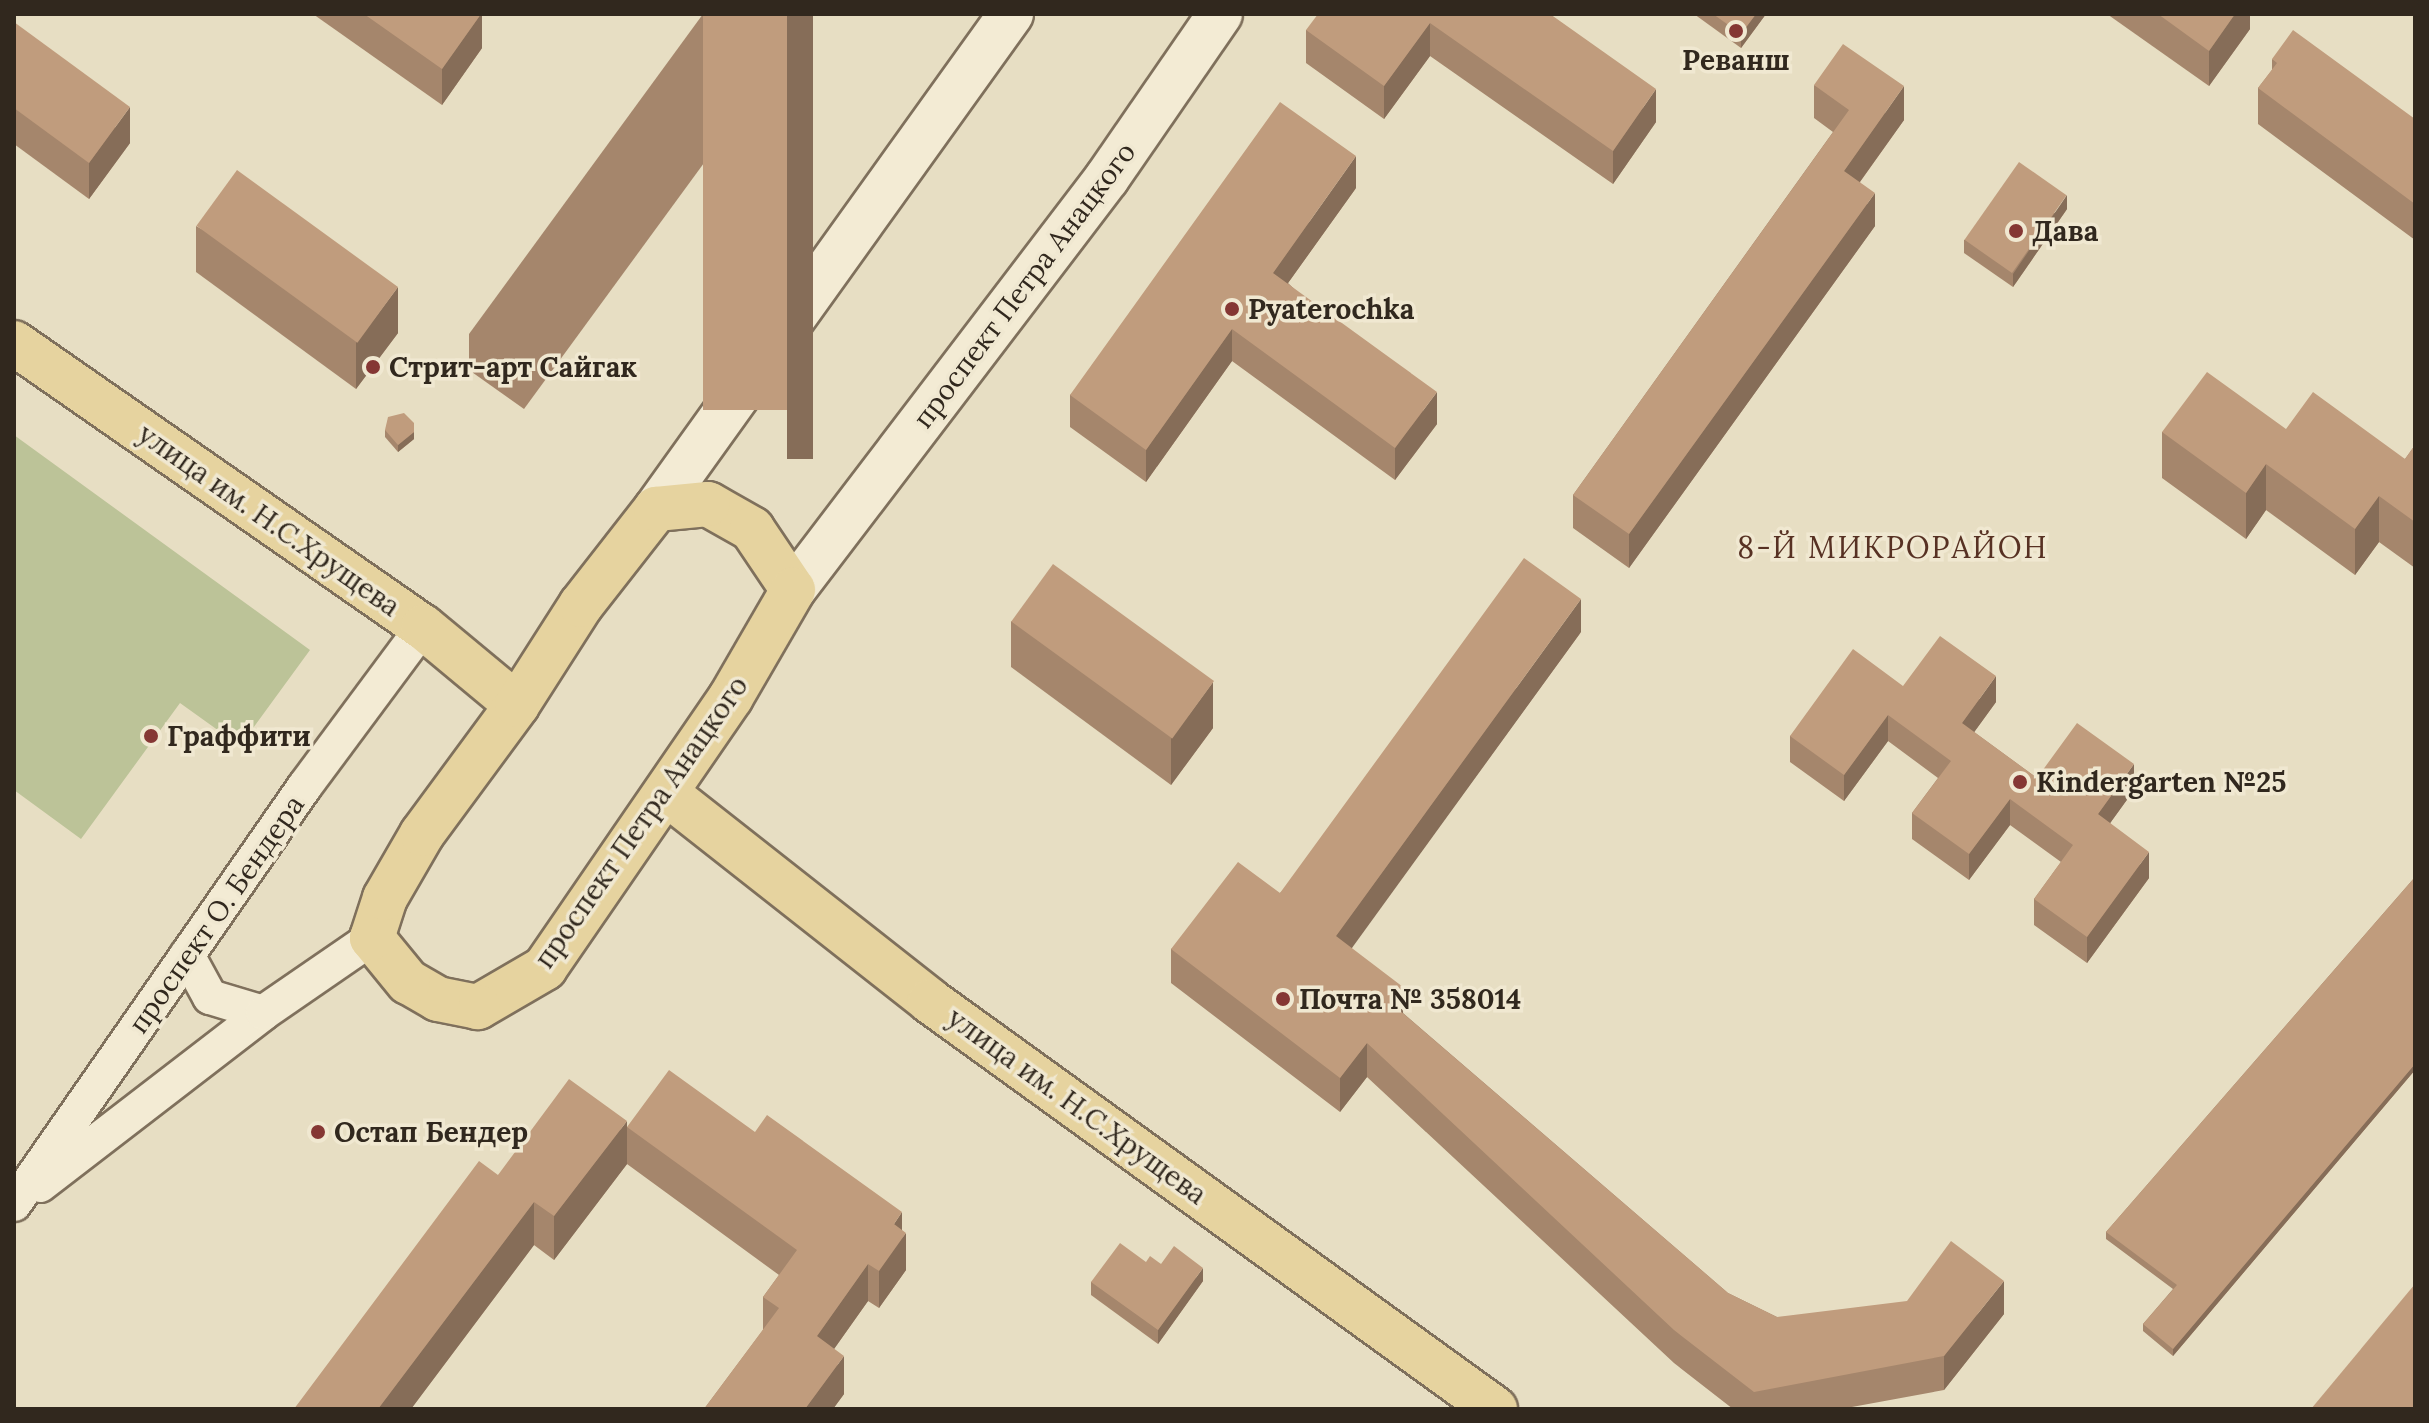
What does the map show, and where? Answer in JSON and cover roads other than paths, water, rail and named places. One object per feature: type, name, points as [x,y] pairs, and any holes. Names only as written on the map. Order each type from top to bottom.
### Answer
[{"type":"main road","points":[[372,938],[385,898],[422,834],[517,705],[581,605],[656,509],[1011,14]]},
{"type":"main road","name":"проспект Петра Анацкого","points":[[372,938],[408,982],[438,999],[478,1007],[545,968],[731,697],[793,590],[1107,178],[1220,14]]},
{"type":"main road","name":"улица им. Н.С.Хрущева","points":[[14,343],[423,627],[517,705]]},
{"type":"main road","points":[[656,509],[708,504],[752,529],[793,590]]},
{"type":"main road","name":"улица им. Н.С.Хрущева","points":[[666,793],[930,1001],[1495,1409]]},
{"type":"street","name":"проспект О. Бендера","points":[[14,1204],[187,955],[423,627]]},
{"type":"street","points":[[14,1204],[263,1013],[372,938]]},
{"type":"street","points":[[187,955],[210,997],[263,1013]]},
{"type":"place","name":"Реванш","points":[[1736,31]]},
{"type":"place","name":"Дава","points":[[2016,231]]},
{"type":"place","name":"Pyaterochka","points":[[1232,309]]},
{"type":"place","name":"Стрит-арт Сайгак","points":[[373,367]]},
{"type":"place","name":"Граффити","points":[[151,736]]},
{"type":"place","name":"Kindergarten №25","points":[[2020,782]]},
{"type":"place","name":"Почта № 358014","points":[[1283,999]]},
{"type":"place","name":"Остап Бендер","points":[[318,1132]]},
{"type":"district","name":"8-Й МИКРОРАЙОН","points":[[1893,547]]}]
